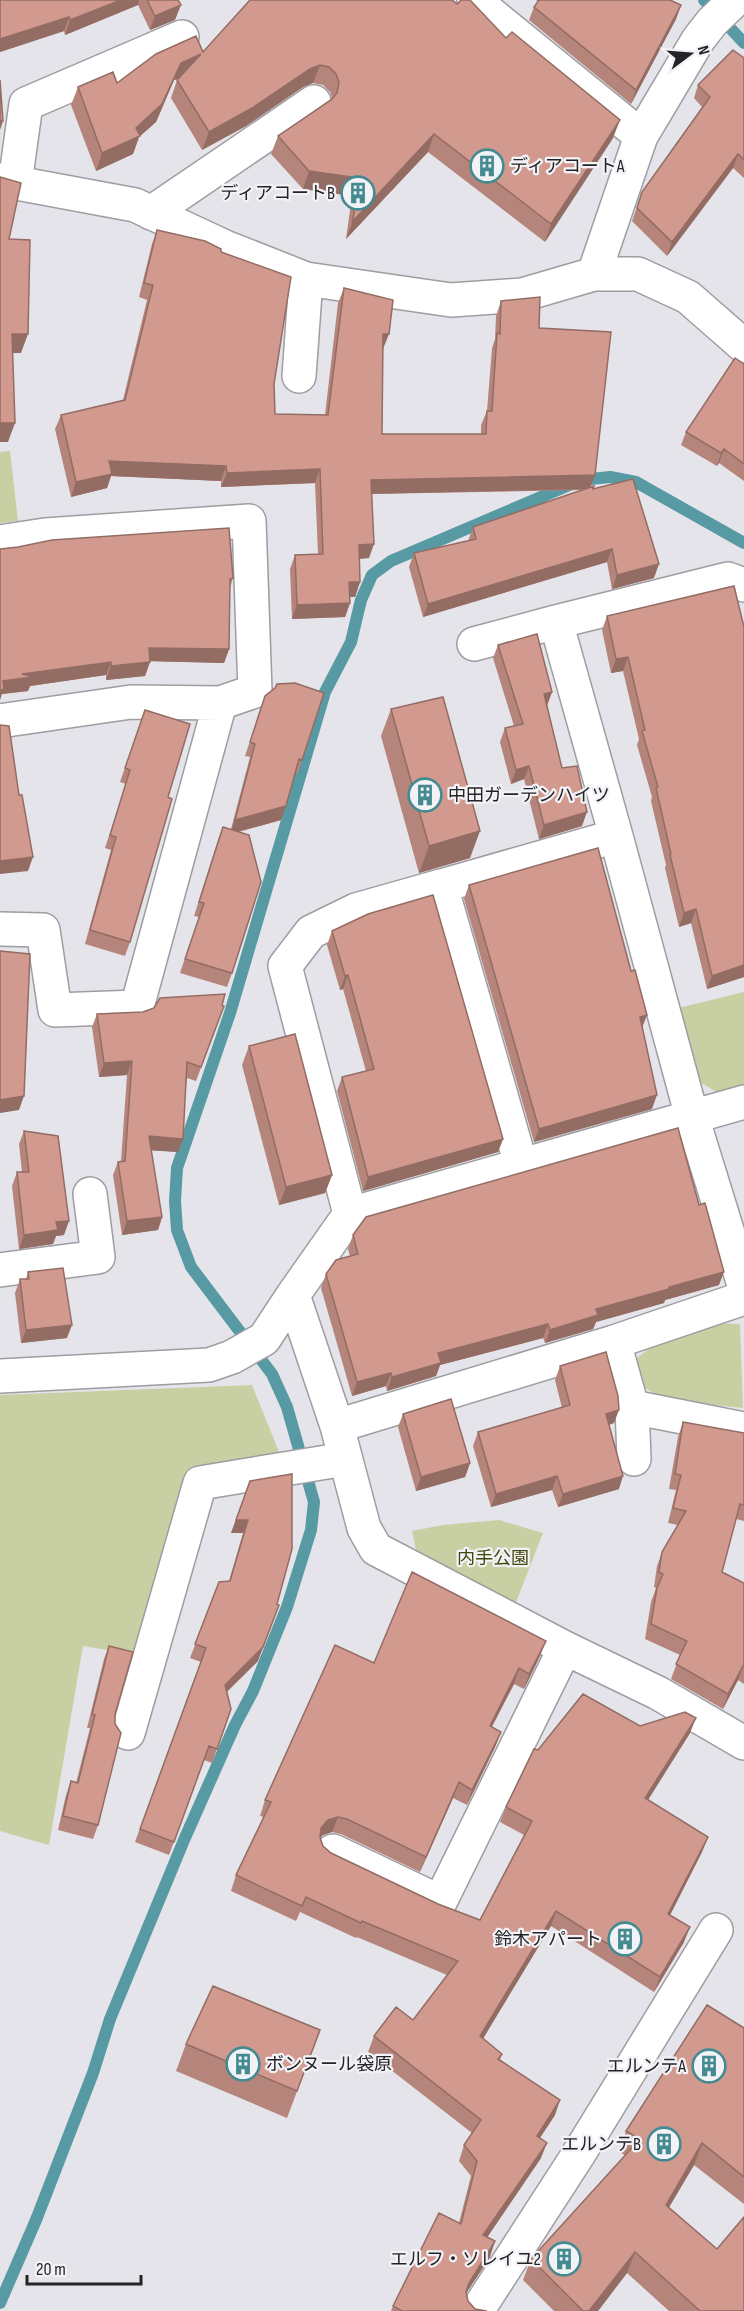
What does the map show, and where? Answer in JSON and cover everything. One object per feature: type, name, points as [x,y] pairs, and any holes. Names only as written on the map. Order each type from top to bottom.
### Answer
[{"type":"street","points":[[474,0],[641,136]]},
{"type":"street","points":[[594,274],[641,136],[698,40],[732,6]]},
{"type":"street","points":[[182,37],[26,104],[7,182],[135,205],[225,247],[306,279],[451,300],[522,295],[594,274],[638,273],[688,297],[744,346]]},
{"type":"street","points":[[151,213],[315,102]]},
{"type":"street","points":[[299,376],[306,279]]},
{"type":"street","points":[[0,543],[45,535],[249,521],[255,691],[220,703],[131,702],[0,721]]},
{"type":"street","points":[[474,645],[728,579],[744,585]]},
{"type":"street","points":[[556,622],[692,1117],[744,1285]]},
{"type":"street","points":[[0,929],[43,930],[55,1010],[137,1007],[220,703]]},
{"type":"street","points":[[350,1214],[285,966],[311,932],[356,909],[616,836]]},
{"type":"street","points":[[441,886],[521,1165]]},
{"type":"street","points":[[0,1376],[209,1365],[232,1357],[264,1339],[292,1295],[350,1214],[744,1102]]},
{"type":"street","points":[[0,1270],[98,1257],[90,1194]]},
{"type":"street","points":[[292,1295],[337,1426],[335,1461],[370,1539],[565,1648],[658,1693],[744,1743]]},
{"type":"street","points":[[337,1426],[614,1342],[744,1298]]},
{"type":"street","points":[[614,1342],[632,1407],[634,1459]]},
{"type":"street","points":[[632,1407],[744,1429]]},
{"type":"street","points":[[128,1733],[200,1483],[335,1461]]},
{"type":"street","points":[[333,1851],[440,1902],[565,1648]]},
{"type":"street","points":[[480,2310],[716,1930]]},
{"type":"green space","points":[[10,451],[18,521],[0,523],[0,452]]},
{"type":"green space","points":[[744,992],[744,1091],[725,1097],[698,1081],[678,1008]]},
{"type":"green space","points":[[713,1323],[740,1324],[743,1408],[665,1400],[642,1386],[637,1358],[654,1345]]},
{"type":"green space","points":[[252,1385],[281,1457],[187,1478],[138,1655],[83,1646],[49,1845],[0,1831],[0,1395]]},
{"type":"green space","name":"内手公園","points":[[499,1520],[543,1533],[513,1610],[419,1564],[412,1531],[443,1525]]},
{"type":"building","points":[[0,0],[121,0],[70,20],[69,17],[0,39]]},
{"type":"building","points":[[147,0],[178,0],[181,5],[155,16]]},
{"type":"building","points":[[250,0],[452,0],[457,4],[461,0],[470,0],[506,38],[512,32],[620,120],[551,224],[434,134],[353,221],[358,178],[309,171],[278,136],[331,100],[337,93],[339,82],[336,74],[329,67],[320,65],[209,132],[177,80],[201,54],[181,63],[162,104],[136,128],[140,136],[102,153],[78,87],[113,72],[117,83],[156,54],[196,36],[203,52]]},
{"type":"building","points":[[539,0],[670,0],[681,5],[636,90],[534,7]]},
{"type":"building","points":[[733,50],[744,58],[744,160],[738,154],[672,242],[637,208],[642,192],[710,97],[698,85]]},
{"type":"building","points":[[0,80],[3,121],[0,121]]},
{"type":"building","points":[[0,177],[21,183],[9,239],[30,240],[28,334],[12,334],[15,423],[0,423]]},
{"type":"building","points":[[157,230],[205,241],[221,249],[221,252],[291,277],[274,384],[275,414],[328,415],[344,288],[393,300],[389,334],[383,334],[382,434],[486,434],[487,411],[492,411],[501,301],[540,297],[539,328],[611,332],[595,475],[371,480],[374,544],[359,545],[360,582],[349,582],[350,603],[297,605],[295,555],[323,554],[320,469],[227,473],[226,466],[109,461],[112,474],[76,482],[61,415],[125,400],[153,285],[144,283]]},
{"type":"building","points":[[735,358],[744,364],[744,464],[724,449],[721,453],[686,432]]},
{"type":"building","points":[[633,479],[659,564],[617,575],[612,549],[428,604],[414,553],[476,539],[473,527],[594,486],[593,489]]},
{"type":"building","points":[[229,528],[233,578],[230,579],[229,649],[149,648],[150,662],[111,666],[111,662],[22,674],[33,677],[3,681],[4,689],[0,690],[0,549],[52,540]]},
{"type":"building","points":[[734,586],[744,627],[744,965],[712,976],[696,909],[684,913],[656,788],[658,787],[642,731],[645,730],[628,657],[616,659],[607,616]]},
{"type":"building","points":[[537,634],[552,692],[544,694],[562,768],[577,766],[587,812],[544,825],[529,766],[516,770],[505,728],[523,724],[498,645]]},
{"type":"building","points":[[295,683],[324,693],[302,760],[299,759],[286,806],[235,820],[255,744],[250,742],[265,696],[277,684]]},
{"type":"building","points":[[443,697],[480,831],[429,846],[391,709]]},
{"type":"building","points":[[145,710],[190,724],[168,797],[172,799],[130,942],[90,930],[116,837],[110,835],[130,770],[125,768]]},
{"type":"building","points":[[0,725],[9,726],[19,795],[22,795],[33,857],[0,861]]},
{"type":"building","points":[[223,827],[249,835],[261,882],[232,973],[185,959],[204,903],[199,902]]},
{"type":"building","points":[[598,848],[631,971],[635,970],[647,1015],[640,1017],[657,1095],[539,1129],[469,885]]},
{"type":"building","points":[[433,895],[503,1139],[368,1177],[342,1077],[374,1069],[348,975],[345,976],[332,931],[368,914]]},
{"type":"building","points":[[0,951],[30,954],[24,1096],[0,1100]]},
{"type":"building","points":[[225,994],[222,1005],[224,1006],[201,1067],[187,1062],[183,1139],[149,1136],[162,1217],[127,1221],[118,1162],[125,1161],[132,1061],[104,1063],[97,1014],[143,1012],[154,1008],[160,998]]},
{"type":"building","points":[[295,1034],[332,1175],[286,1187],[249,1046]]},
{"type":"building","points":[[678,1128],[699,1205],[705,1203],[724,1272],[596,1309],[598,1315],[550,1330],[548,1324],[438,1353],[441,1363],[392,1377],[391,1373],[357,1382],[326,1274],[336,1260],[358,1254],[353,1235],[366,1217]]},
{"type":"building","points":[[24,1131],[58,1136],[69,1221],[56,1222],[58,1230],[24,1235],[17,1172],[29,1172]]},
{"type":"building","points":[[63,1268],[72,1325],[26,1330],[20,1279],[29,1279],[28,1272]]},
{"type":"building","points":[[606,1352],[618,1396],[619,1410],[606,1414],[623,1476],[563,1494],[557,1476],[496,1494],[478,1432],[570,1405],[560,1366]]},
{"type":"building","points":[[451,1399],[470,1463],[421,1477],[403,1414]]},
{"type":"building","points":[[683,1422],[744,1433],[744,1505],[740,1504],[722,1572],[744,1583],[744,1666],[728,1694],[676,1664],[687,1641],[651,1624],[657,1588],[663,1574],[659,1572],[662,1552],[686,1511],[673,1508],[681,1475],[675,1474]]},
{"type":"building","points":[[292,1474],[292,1549],[277,1604],[279,1605],[263,1647],[225,1685],[231,1709],[217,1749],[209,1746],[174,1842],[140,1829],[206,1648],[195,1644],[219,1582],[230,1581],[248,1520],[236,1520],[250,1481]]},
{"type":"building","points":[[412,1572],[546,1641],[529,1674],[519,1668],[490,1726],[501,1732],[472,1790],[459,1782],[426,1857],[347,1819],[338,1817],[328,1820],[321,1828],[320,1838],[323,1846],[331,1853],[438,1904],[480,1920],[532,1821],[506,1807],[534,1749],[538,1750],[583,1694],[640,1726],[685,1712],[696,1718],[645,1798],[708,1837],[668,1914],[690,1927],[660,1977],[556,1911],[480,2036],[502,2054],[498,2059],[560,2100],[537,2136],[547,2143],[483,2235],[495,2241],[469,2283],[466,2292],[468,2301],[475,2309],[487,2311],[402,2311],[393,2306],[439,2213],[461,2224],[477,2161],[464,2145],[481,2120],[374,2036],[396,2007],[413,2020],[458,1961],[362,1921],[361,1923],[306,1897],[302,1906],[236,1875],[271,1802],[265,1800],[335,1645],[374,1663]]},
{"type":"building","points":[[109,1646],[133,1652],[115,1714],[115,1724],[121,1733],[98,1825],[63,1816],[71,1781],[78,1783]]},
{"type":"building","points":[[213,1986],[320,2030],[297,2091],[186,2044]]},
{"type":"building","points":[[707,2005],[744,2028],[744,2177],[702,2143],[666,2205],[717,2249],[744,2217],[744,2310],[700,2311],[635,2252],[589,2311],[583,2311],[531,2259],[640,2139],[626,2131]]},
{"type":"waterway","points":[[704,0],[744,43]]},
{"type":"waterway","points":[[0,2303],[36,2220],[93,2073],[110,2019],[184,1840],[235,1725],[253,1691],[287,1607],[311,1530],[314,1502],[287,1407],[272,1374],[191,1267],[177,1230],[175,1201],[177,1168],[230,1013],[325,692],[351,642],[361,600],[372,575],[391,561],[581,480],[610,477],[636,482],[744,543]]},
{"type":"place","name":"ディアコートA","points":[[487,166]]},
{"type":"place","name":"ディアコートB","points":[[358,193]]},
{"type":"place","name":"中田ガーデンハイツ","points":[[425,795]]},
{"type":"place","name":"鈴木アパート","points":[[625,1939]]},
{"type":"place","name":"ボンヌール袋原","points":[[243,2064]]},
{"type":"place","name":"エルンテA","points":[[709,2066]]},
{"type":"place","name":"エルンテB","points":[[664,2144]]},
{"type":"place","name":"エルフ・ソレイユ2","points":[[564,2259]]}]
